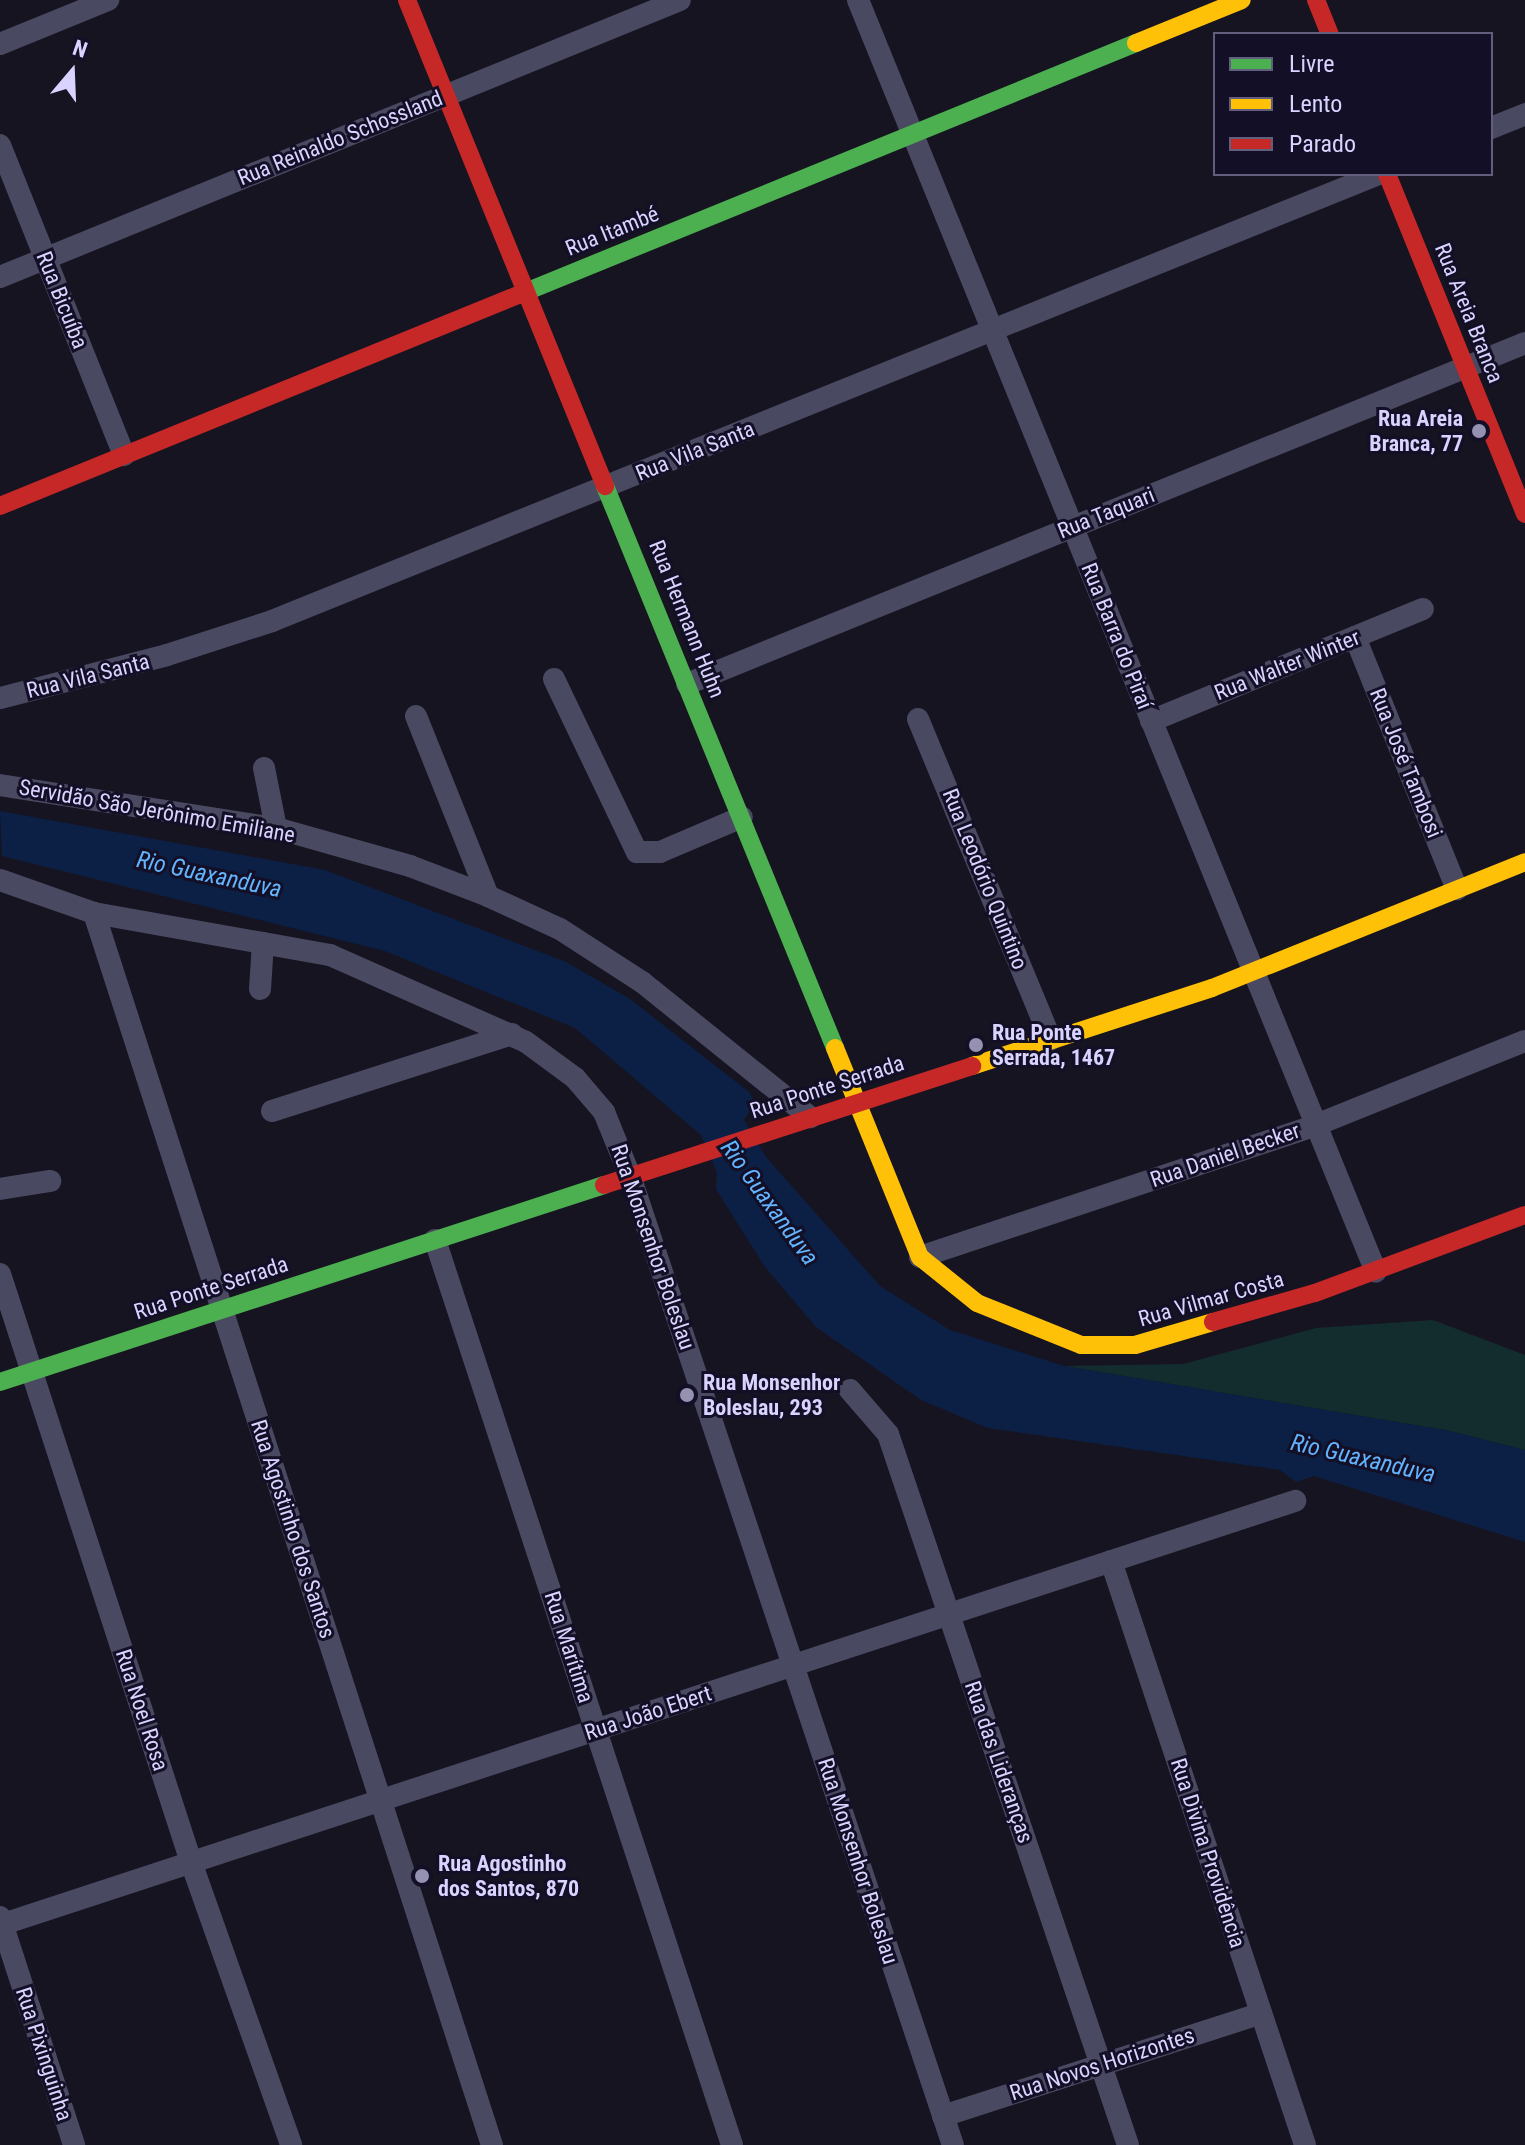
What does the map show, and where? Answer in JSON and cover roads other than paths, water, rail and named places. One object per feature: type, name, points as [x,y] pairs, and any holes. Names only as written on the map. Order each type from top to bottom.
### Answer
[{"type":"street","points":[[0,44],[108,0]]},
{"type":"street","name":"Rua Hermann Huhn","points":[[407,0],[920,1257]]},
{"type":"street","name":"Rua Reinaldo Schossland","points":[[0,277],[680,0]]},
{"type":"street","name":"Rua Barra do Piraí","points":[[858,0],[1376,1272]]},
{"type":"street","name":"Rua Itambé","points":[[0,506],[1242,0]]},
{"type":"street","points":[[1316,0],[1329,32]]},
{"type":"street","points":[[1493,127],[1525,114]]},
{"type":"street","name":"Rua Bicuíba","points":[[0,145],[124,455]]},
{"type":"street","name":"Rua Vila Santa","points":[[0,698],[232,635],[1374,176]]},
{"type":"street","name":"Rua Areia Branca","points":[[1388,176],[1525,514]]},
{"type":"street","name":"Rua Taquari","points":[[687,684],[1525,343]]},
{"type":"street","name":"Rua Walter Winter","points":[[1151,721],[1423,609]]},
{"type":"street","name":"Rua José Tambosi","points":[[1355,637],[1457,889]]},
{"type":"street","points":[[554,679],[637,852],[660,852],[742,817]]},
{"type":"street","points":[[416,716],[488,896]]},
{"type":"street","name":"Rua Leodório Quintino","points":[[918,719],[1051,1040]]},
{"type":"street","points":[[264,768],[276,828]]},
{"type":"street","name":"Servidão São Jerônimo Emiliane","points":[[0,785],[276,828],[410,866],[488,896],[560,929],[642,982],[810,1117]]},
{"type":"street","name":"Rua Ponte Serrada","points":[[0,1382],[1254,971],[1525,862]]},
{"type":"street","name":"Rua Monsenhor Boleslau","points":[[0,880],[94,913],[330,955],[512,1034],[557,1062],[590,1094],[609,1122],[630,1176],[943,2116],[948,2144]]},
{"type":"street","name":"Rua Agostinho dos Santos","points":[[94,913],[492,2145]]},
{"type":"street","points":[[260,989],[263,943]]},
{"type":"street","points":[[272,1111],[512,1034]]},
{"type":"street","name":"Rua Daniel Becker","points":[[920,1257],[1316,1125],[1525,1041]]},
{"type":"street","points":[[0,1189],[50,1181]]},
{"type":"street","name":"Rua Vilmar Costa","points":[[920,1257],[977,1303],[1009,1320],[1067,1341],[1106,1347],[1171,1339],[1376,1272],[1525,1215]]},
{"type":"street","name":"Rua Marítima","points":[[435,1240],[732,2145]]},
{"type":"street","name":"Rua Noel Rosa","points":[[0,1274],[191,1862],[291,2145]]},
{"type":"street","name":"Rua das Lideranças","points":[[850,1390],[888,1434],[1128,2145]]},
{"type":"street","name":"Rua João Ebert","points":[[1,1922],[1295,1501]]},
{"type":"street","name":"Rua Divina Providência","points":[[1111,1561],[1305,2145]]},
{"type":"street","name":"Rua Pixinguinha","points":[[1,1922],[74,2145]]},
{"type":"street","name":"Rua Novos Horizontes","points":[[943,2116],[1261,2013]]},
{"type":"water","name":"Rio Guaxanduva","points":[[0,811],[325,870],[566,962],[630,999],[749,1092],[755,1102],[744,1120],[766,1157],[880,1286],[950,1330],[1064,1366],[1450,1431],[1525,1450],[1525,1542],[1314,1476],[1296,1482],[1280,1470],[988,1428],[921,1400],[816,1327],[765,1267],[716,1189],[717,1172],[701,1135],[575,1028],[385,951],[2,856]]},
{"type":"place","name":"Rua Areia Branca, 77","points":[[1479,431]]},
{"type":"place","name":"Rua Ponte Serrada, 1467","points":[[976,1045]]},
{"type":"place","name":"Rua Monsenhor Boleslau, 293","points":[[687,1395]]},
{"type":"place","name":"Rua Agostinho dos Santos, 870","points":[[422,1876]]}]
